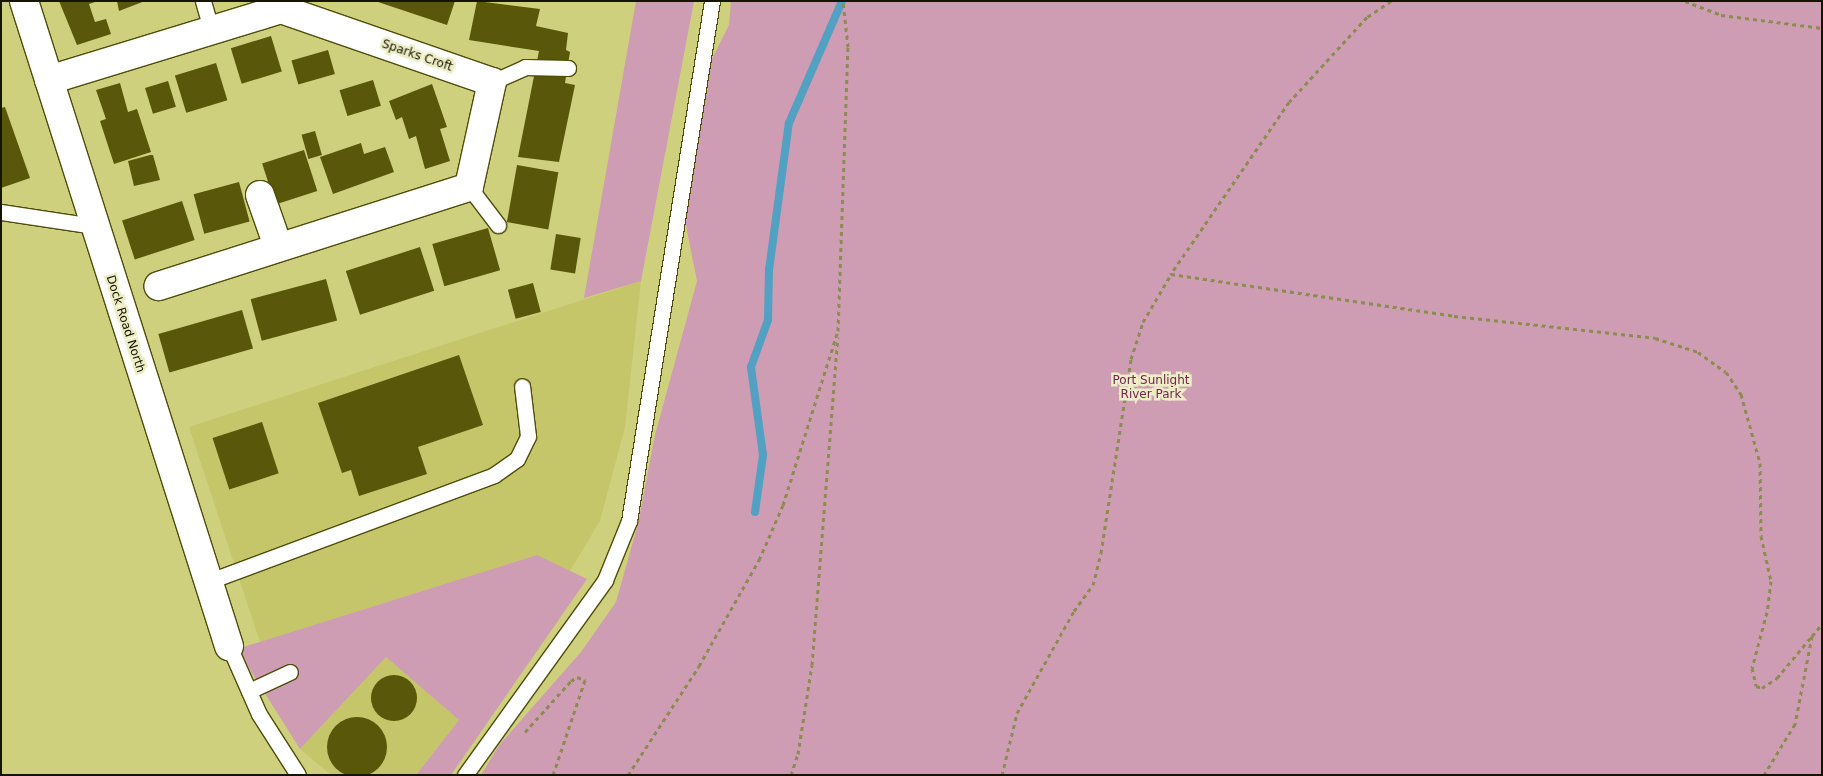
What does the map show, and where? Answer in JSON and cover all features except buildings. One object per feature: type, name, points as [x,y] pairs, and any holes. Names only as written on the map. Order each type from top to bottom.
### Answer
[{"type":"street","name":"Dock Road North","points":[[24,1],[207,582],[229,646]]},
{"type":"street","name":"Sparks Croft","points":[[49,80],[281,9],[492,82]]},
{"type":"street","points":[[158,286],[278,246],[469,187],[492,82]]},
{"type":"street","points":[[260,195],[278,246]]},
{"type":"lane","points":[[203,1],[212,29]]},
{"type":"lane","points":[[465,775],[605,580],[629,521],[712,1]]},
{"type":"lane","points":[[492,82],[525,67],[568,68]]},
{"type":"lane","points":[[469,187],[498,225]]},
{"type":"lane","points":[[1,212],[94,226]]},
{"type":"lane","points":[[207,582],[494,475],[517,459],[528,436],[522,386]]},
{"type":"lane","points":[[229,646],[259,714],[298,775]]},
{"type":"lane","points":[[249,691],[290,672]]},
{"type":"path","points":[[791,775],[798,754],[812,665],[838,332],[848,47],[843,1]]},
{"type":"path","points":[[1002,775],[1017,713],[1074,611],[1093,585],[1101,553],[1131,359],[1143,322],[1171,274],[1289,102],[1368,17],[1390,1]]},
{"type":"path","points":[[1685,1],[1721,15],[1822,28]]},
{"type":"path","points":[[1171,274],[1454,316],[1656,338],[1698,352],[1726,372],[1741,394],[1760,463],[1761,536],[1770,581],[1767,612],[1752,668],[1756,686],[1762,688],[1777,678],[1822,624]]},
{"type":"path","points":[[628,775],[699,666],[759,560],[783,505],[838,332]]},
{"type":"path","points":[[1764,775],[1795,724],[1812,636]]},
{"type":"path","points":[[518,738],[571,681],[577,677],[584,680],[553,775]]},
{"type":"shaded area","points":[[641,281],[625,427],[600,521],[570,571],[537,555],[260,642],[189,427]]},
{"type":"shaded area","points":[[386,657],[459,720],[416,775],[331,775],[300,749]]},
{"type":"green space","points":[[636,1],[694,1],[641,281],[584,298]]},
{"type":"green space","name":"Port Sunlight River Park","points":[[731,1],[1822,1],[1822,775],[481,775],[500,744],[581,652],[616,602],[638,524],[655,435],[697,281],[683,211],[706,71],[729,25]]},
{"type":"green space","points":[[537,555],[587,579],[451,775],[416,775],[459,720],[386,657],[300,749],[237,649]]},
{"type":"waterway","points":[[755,512],[763,455],[751,367],[768,320],[769,270],[789,123],[842,1]]}]
